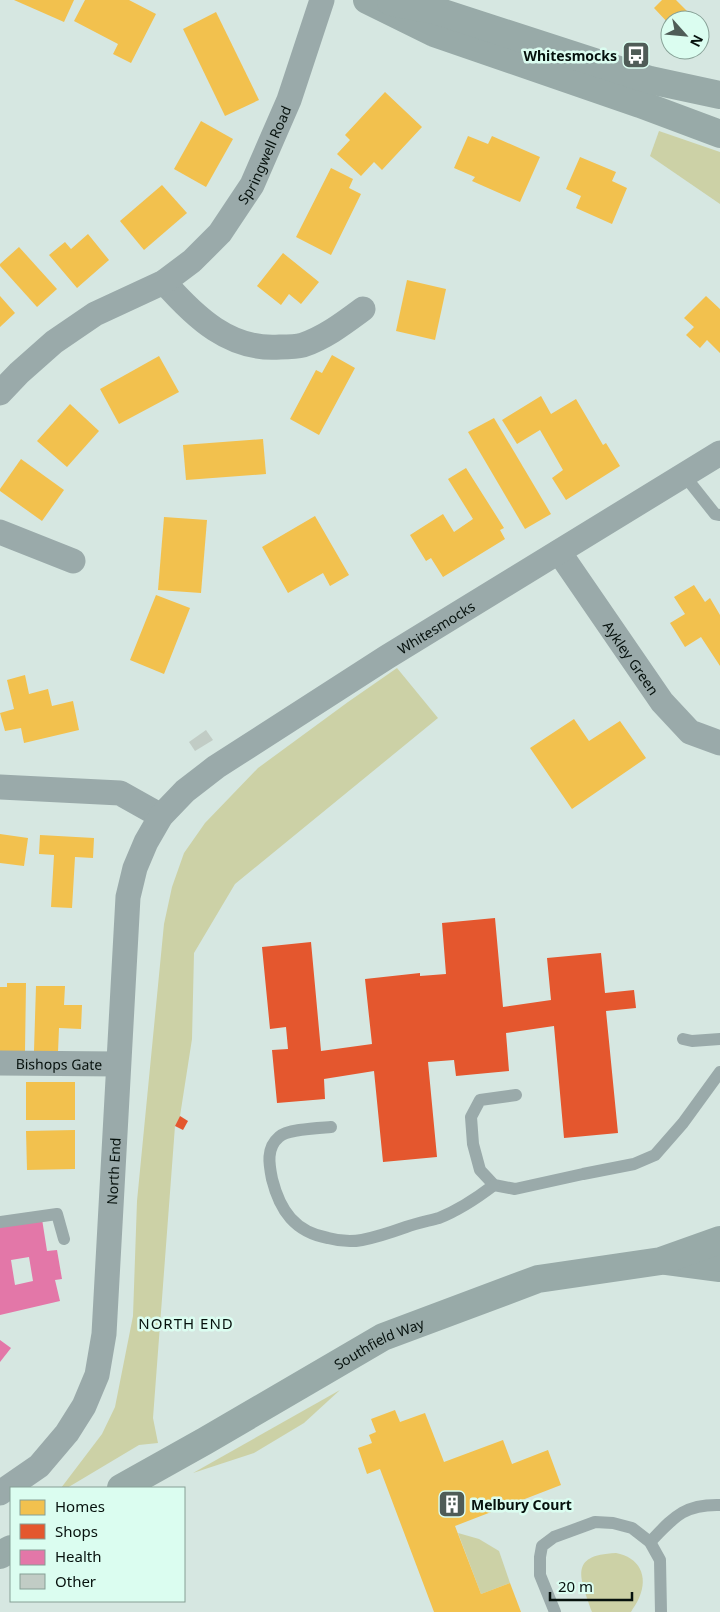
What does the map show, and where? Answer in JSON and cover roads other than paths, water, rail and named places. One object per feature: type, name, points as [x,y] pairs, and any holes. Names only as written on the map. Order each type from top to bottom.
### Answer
[{"type":"highway","points":[[367,0],[434,33],[640,104],[720,134]]},
{"type":"highway","points":[[379,0],[434,10],[650,80],[720,95]]},
{"type":"highway","name":"Southfield Way","points":[[123,1487],[383,1337],[538,1279],[661,1261],[720,1240]]},
{"type":"highway","name":"Southfield Way","points":[[661,1261],[720,1268]]},
{"type":"street","name":"Springwell Road","points":[[0,393],[19,373],[61,337],[96,314],[164,282],[192,261],[220,233],[252,185],[289,100],[322,0]]},
{"type":"street","points":[[164,282],[182,302],[212,328],[243,344],[274,348],[302,346],[328,334],[363,309]]},
{"type":"street","name":"Whitesmocks","points":[[161,816],[185,791],[216,767],[387,657],[720,453]]},
{"type":"street","points":[[0,532],[73,561]]},
{"type":"street","name":"Aykley Green","points":[[559,552],[662,702],[690,732],[720,743]]},
{"type":"street","points":[[0,787],[120,793],[161,816]]},
{"type":"street","name":"North End","points":[[0,1493],[39,1466],[67,1434],[84,1406],[97,1375],[104,1334],[128,897],[135,868],[146,842],[161,816]]},
{"type":"street","name":"Bishops Gate","points":[[0,1063],[118,1064]]},
{"type":"lane","points":[[684,476],[715,514],[720,515]]},
{"type":"lane","points":[[683,1039],[692,1041],[720,1039]]},
{"type":"lane","points":[[516,1094],[480,1100],[472,1117],[473,1144],[480,1170],[494,1185],[515,1189],[634,1164],[656,1155],[683,1123],[720,1072]]},
{"type":"lane","points":[[330,1127],[305,1129],[280,1135],[270,1148],[270,1166],[276,1194],[286,1213],[300,1229],[317,1236],[340,1241],[361,1240],[385,1234],[446,1215],[472,1201],[494,1185]]},
{"type":"lane","points":[[0,1222],[57,1214],[64,1238]]},
{"type":"lane","points":[[650,1542],[670,1521],[690,1508],[720,1505]]},
{"type":"lane","points":[[555,1612],[540,1574],[542,1546],[554,1537],[595,1522],[613,1523],[632,1528],[650,1542],[660,1560],[661,1612]]},
{"type":"place","name":"Whitesmocks","points":[[636,55]]},
{"type":"place","name":"Melbury Court","points":[[452,1504]]},
{"type":"district","name":"NORTH END","points":[[186,1323]]}]
